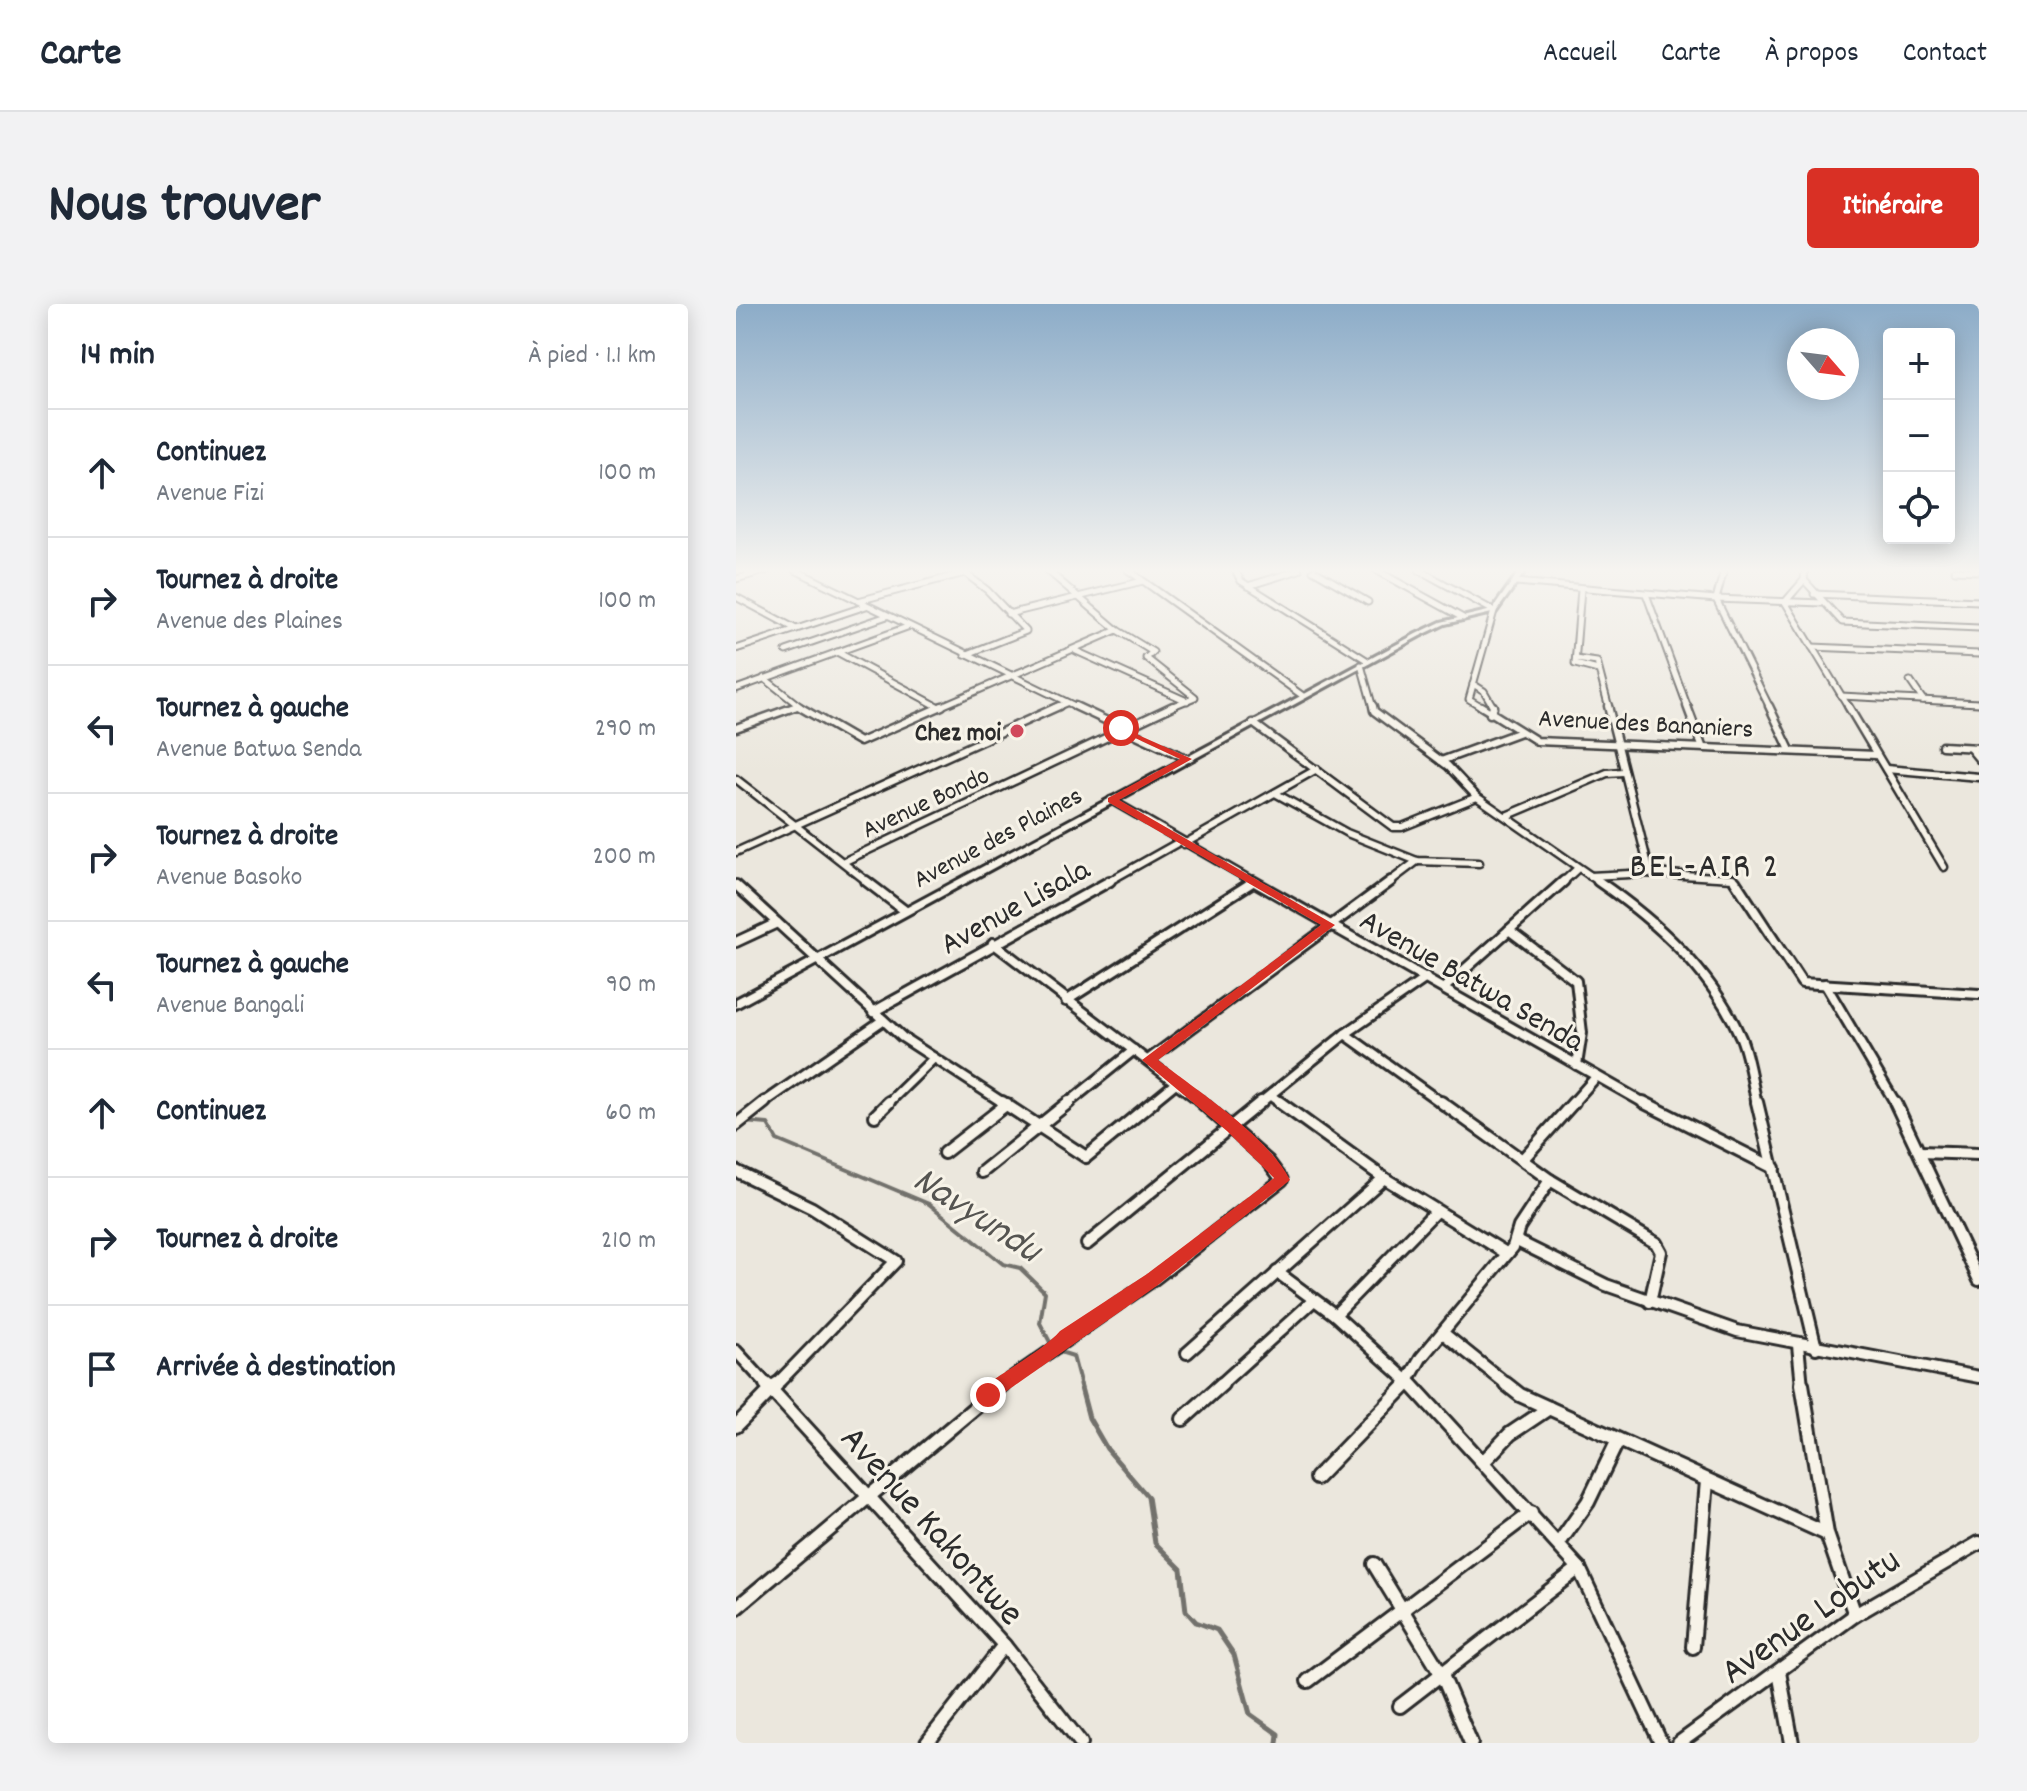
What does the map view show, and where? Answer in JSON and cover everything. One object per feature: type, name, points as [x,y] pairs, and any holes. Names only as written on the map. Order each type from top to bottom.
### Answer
[{"type":"street","points":[[736,649],[772,637]]},
{"type":"street","points":[[786,651],[826,637]]},
{"type":"street","points":[[736,689],[879,637]]},
{"type":"street","points":[[928,637],[1188,759]]},
{"type":"street","points":[[965,655],[1015,637]]},
{"type":"street","points":[[764,678],[798,706],[853,741],[863,741],[1103,637]]},
{"type":"street","name":"Avenue Bondo","points":[[843,862],[1121,728],[1187,701],[1194,694],[1146,658],[1153,652],[1129,637]]},
{"type":"street","points":[[1221,637],[1303,696]]},
{"type":"street","points":[[1325,637],[1364,663],[1374,711],[1441,761],[1477,797],[1657,923],[1721,997],[1742,1041],[1816,1348]]},
{"type":"street","name":"Avenue des Plaines","points":[[736,1004],[904,910],[1415,637]]},
{"type":"street","points":[[1486,637],[1473,684],[1484,691],[1493,706],[1490,714]]},
{"type":"street","points":[[1578,637],[1576,664],[1598,670],[1650,873]]},
{"type":"street","points":[[1662,637],[1702,746]]},
{"type":"street","points":[[1735,637],[1790,750]]},
{"type":"street","points":[[1806,637],[1944,867]]},
{"type":"street","points":[[1812,647],[1979,654]]},
{"type":"street","points":[[1076,651],[1187,701]]},
{"type":"street","points":[[837,652],[939,707]]},
{"type":"street","points":[[1910,681],[1923,700]]},
{"type":"street","name":"Avenue des Bananiers","points":[[1473,684],[1469,701],[1537,741],[1876,755]]},
{"type":"street","points":[[1841,696],[1979,703]]},
{"type":"street","points":[[736,852],[1066,703]]},
{"type":"street","points":[[736,728],[798,706]]},
{"type":"street","points":[[1253,723],[1393,827],[1402,827],[1477,797]]},
{"type":"street","points":[[1441,761],[1520,732]]},
{"type":"street","points":[[1942,746],[1979,748]]},
{"type":"street","points":[[1970,748],[1979,759]]},
{"type":"street","name":"Avenue Lisala","points":[[873,1012],[993,943],[1317,769]]},
{"type":"street","points":[[1886,769],[1979,777]]},
{"type":"street","points":[[1506,816],[1607,773],[1623,772]]},
{"type":"street","points":[[736,779],[904,910]]},
{"type":"street","points":[[736,790],[744,787]]},
{"type":"street","points":[[1275,793],[1347,833],[1417,861],[1479,863]]},
{"type":"street","name":"Avenue Batwa Senda","points":[[1111,800],[1251,883],[1444,988],[1596,1077],[1681,1124],[1774,1168]]},
{"type":"street","points":[[1148,1060],[1417,861]]},
{"type":"street","points":[[1444,988],[1577,869]]},
{"type":"street","points":[[1589,876],[1650,873],[1734,879],[1801,983],[1979,994]]},
{"type":"street","points":[[1066,1001],[1251,883]]},
{"type":"street","points":[[736,885],[883,1020],[934,1058],[1086,1157],[1177,1082]]},
{"type":"street","points":[[736,942],[777,923]]},
{"type":"street","points":[[1509,930],[1556,962],[1576,981],[1582,1033],[1577,1065]]},
{"type":"street","points":[[736,1608],[867,1495],[952,1430],[988,1395],[1044,1353],[1055,1349],[1066,1337],[1153,1280],[1278,1186],[1281,1175],[1232,1127],[993,943]]},
{"type":"street","points":[[1087,1244],[1345,1034],[1426,978]]},
{"type":"street","points":[[1825,984],[1888,1088],[1975,1260],[1979,1280]]},
{"type":"street","points":[[740,1122],[788,1084],[883,1020]]},
{"type":"street","points":[[1345,1034],[1550,1180],[1658,1245],[1661,1252],[1650,1302]]},
{"type":"street","points":[[982,1172],[1134,1050]]},
{"type":"street","points":[[875,1116],[934,1058]]},
{"type":"street","points":[[1523,1159],[1596,1077]]},
{"type":"street","points":[[1271,1096],[1384,1178],[1506,1253]]},
{"type":"street","points":[[944,1153],[1007,1104]]},
{"type":"street","points":[[1920,1152],[1979,1154]]},
{"type":"street","points":[[736,1171],[812,1208],[896,1261],[736,1426]]},
{"type":"street","points":[[1187,1353],[1384,1178]]},
{"type":"street","points":[[1316,1478],[1409,1382],[1421,1358],[1517,1241],[1519,1227],[1550,1180]]},
{"type":"street","points":[[1335,1315],[1436,1211]]},
{"type":"street","points":[[1517,1241],[1606,1285],[1737,1331],[1979,1377]]},
{"type":"street","points":[[1277,1272],[1335,1315],[1409,1382],[1559,1543],[1579,1568],[1661,1743]]},
{"type":"street","points":[[1183,1419],[1314,1300]]},
{"type":"street","points":[[1443,1333],[1512,1390],[1827,1534]]},
{"type":"street","points":[[1798,1345],[1804,1407],[1827,1534],[1855,1615]]},
{"type":"street","name":"Avenue Kakontwe","points":[[736,1351],[1004,1645],[1081,1743]]},
{"type":"street","points":[[1484,1461],[1510,1434],[1549,1408]]},
{"type":"street","points":[[1559,1543],[1588,1502],[1618,1440]]},
{"type":"street","points":[[1693,1647],[1707,1481]]},
{"type":"street","points":[[1308,1681],[1531,1513]]},
{"type":"street","name":"Avenue Lobutu","points":[[1679,1743],[1855,1615],[1979,1543]]},
{"type":"street","points":[[1374,1564],[1442,1675],[1471,1743]]},
{"type":"street","points":[[1400,1706],[1579,1568]]},
{"type":"street","points":[[927,1743],[1004,1645]]},
{"type":"street","points":[[1779,1672],[1792,1743]]},
{"type":"waterway","name":"Navyundu","points":[[744,1122],[768,1124],[777,1140],[929,1204],[1003,1264],[1020,1268],[1045,1292],[1040,1323],[1052,1346]]},
{"type":"waterway","name":"Navyundu","points":[[1057,1351],[1073,1356],[1081,1386]]},
{"type":"waterway","name":"Navyundu","points":[[1080,1384],[1089,1418],[1107,1449],[1148,1497],[1155,1543],[1181,1569],[1186,1611],[1196,1622],[1217,1630],[1234,1655],[1250,1714],[1278,1734],[1277,1743]]},
{"type":"place","name":"Chez moi","points":[[1017,731]]},
{"type":"district","name":"BEL-AIR 2","points":[[1705,863]]},
{"type":"route","points":[[988,1395],[1044,1353],[1055,1349],[1066,1337],[1153,1280],[1282,1180],[1277,1170],[1232,1127],[1148,1060],[1329,925],[1111,800],[1188,759],[1121,728]]}]
